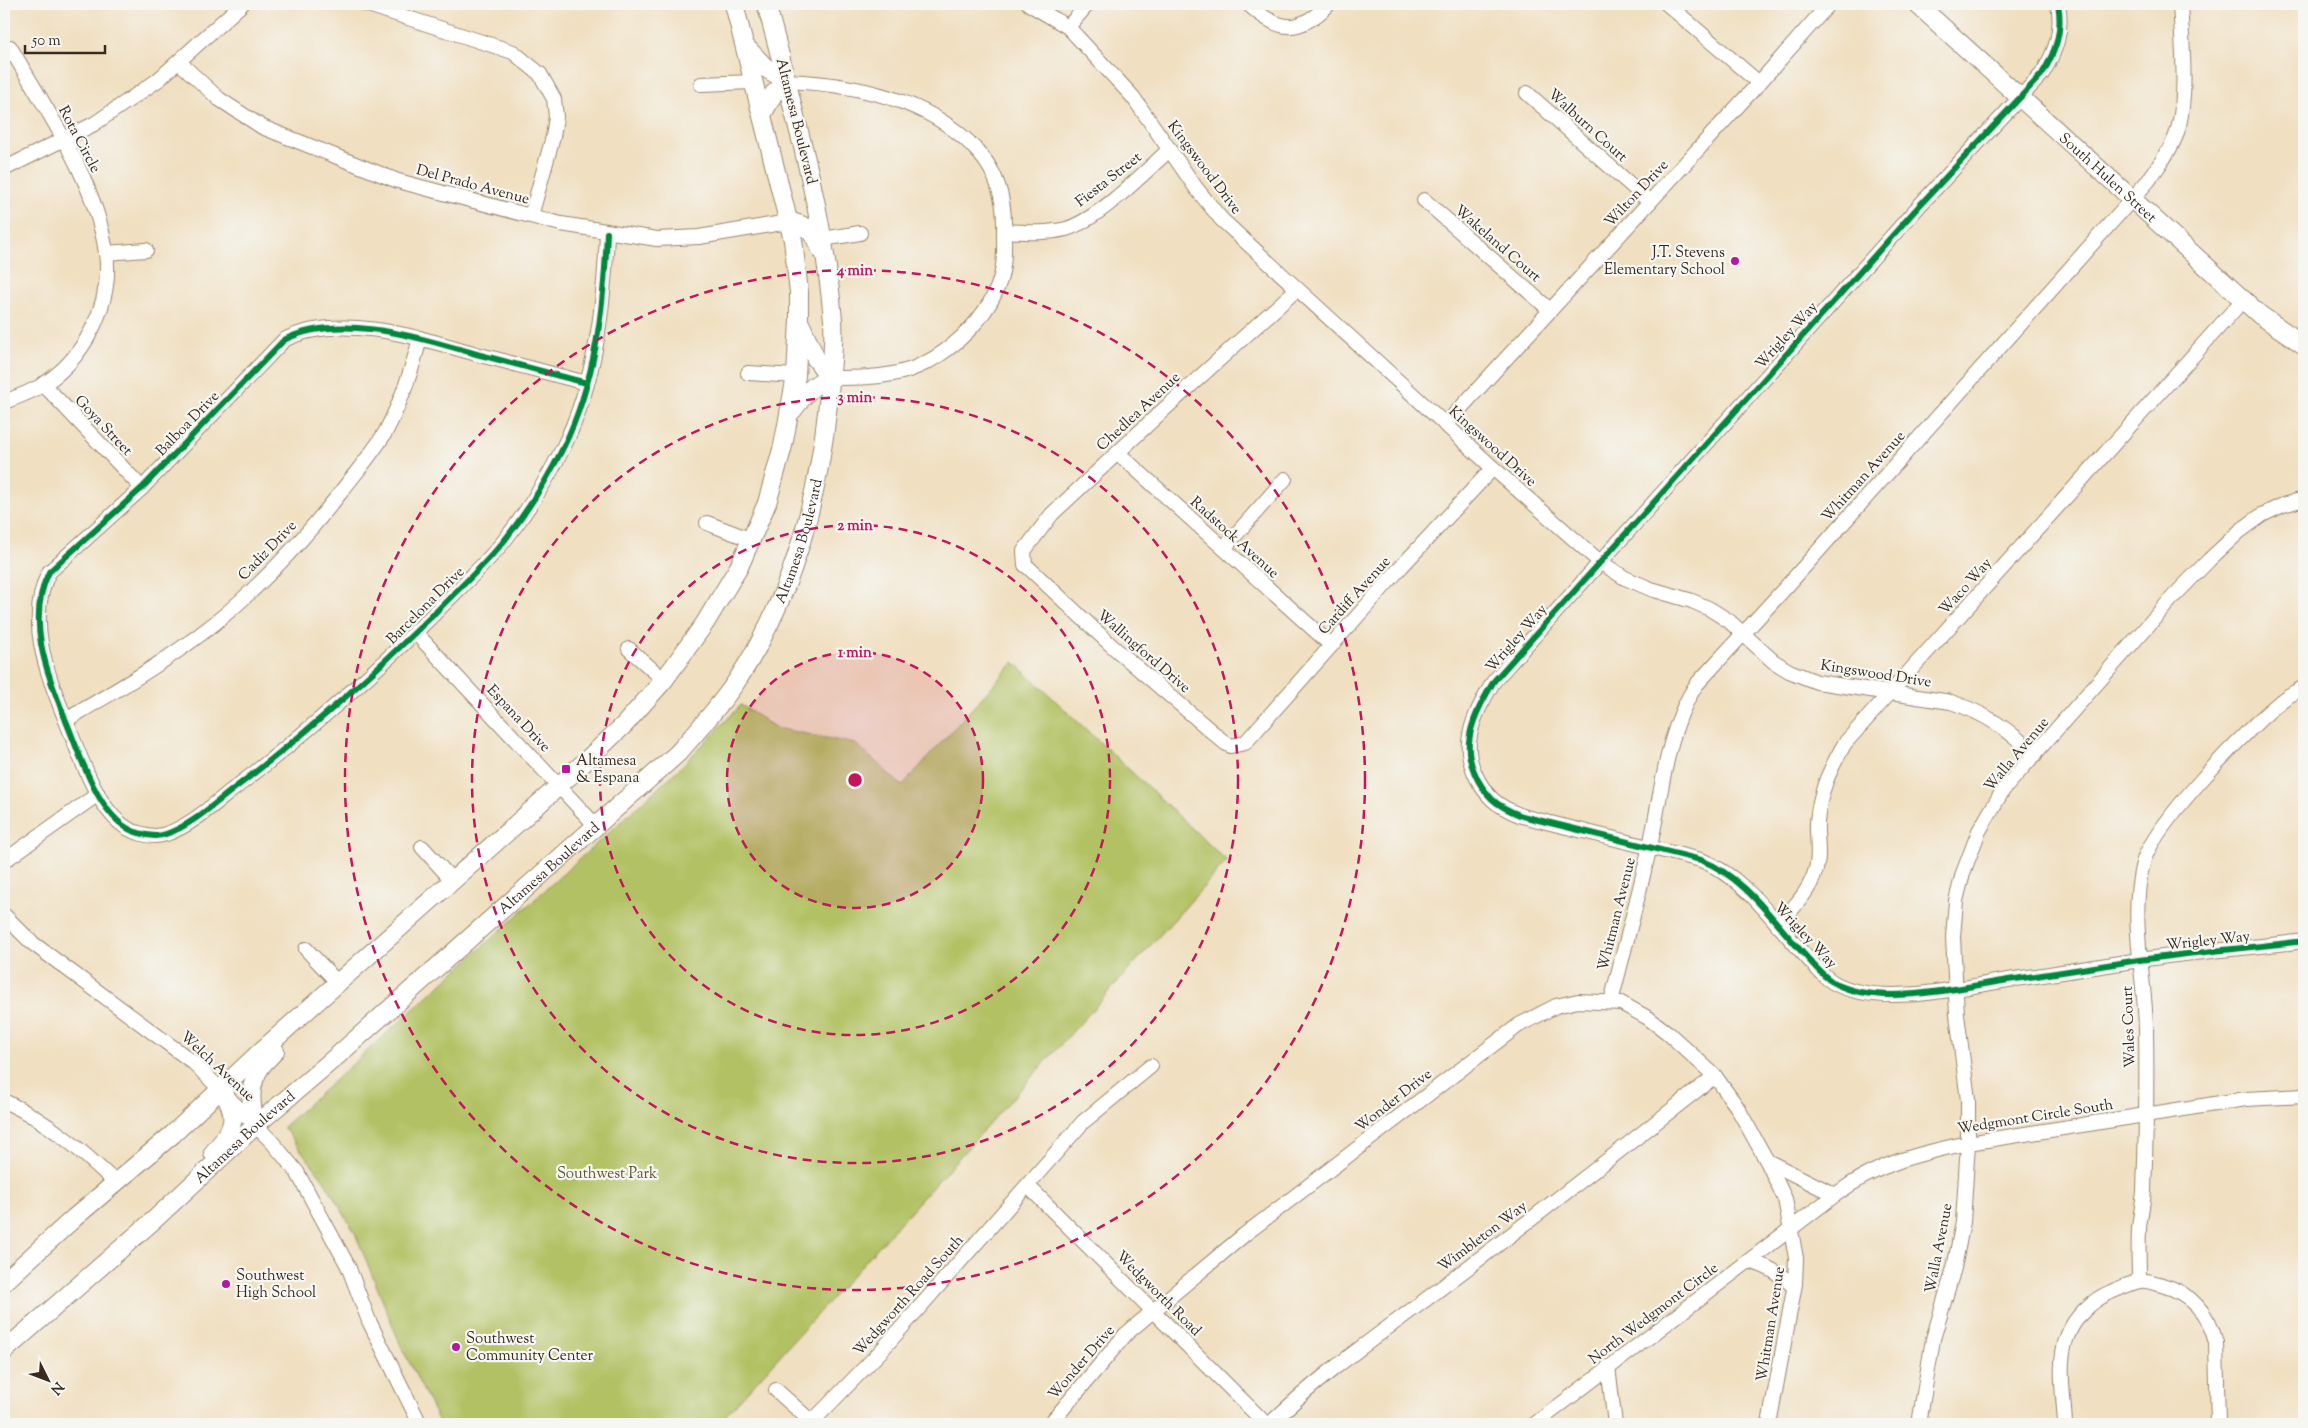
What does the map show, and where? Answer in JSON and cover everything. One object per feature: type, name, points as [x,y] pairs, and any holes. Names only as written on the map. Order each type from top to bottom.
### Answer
[{"type":"main road","points":[[4,1281],[560,785],[624,725],[664,680],[723,594],[739,567],[752,540],[775,479],[790,414],[796,376],[799,320],[798,284],[788,222],[734,4]]},
{"type":"main road","name":"Altamesa Boulevard","points":[[4,1352],[194,1183],[256,1125],[597,827],[678,753],[707,720],[738,679],[767,629],[778,608],[790,576],[811,503],[824,442],[833,322],[823,239],[814,190],[788,81],[766,4]]},
{"type":"main road","name":"South Hulen Street","points":[[1917,4],[2260,316],[2304,345]]},
{"type":"main road","points":[[743,43],[768,69],[788,81],[774,93],[762,115]]},
{"type":"main road","points":[[788,222],[802,214],[810,204],[814,190]]},
{"type":"main road","points":[[788,222],[800,223],[807,228],[817,239],[826,261]]},
{"type":"main road","points":[[790,414],[804,394],[821,380],[830,378],[816,359],[799,320]]},
{"type":"main road","points":[[256,1125],[251,1107],[252,1086],[262,1066],[303,1014]]},
{"type":"main road","points":[[194,1183],[211,1154],[232,1128],[234,1116],[230,1103],[221,1089]]},
{"type":"street","points":[[4,169],[94,124],[158,80],[242,4]]},
{"type":"street","name":"Kingswood Drive","points":[[1029,4],[1068,27],[1133,97],[1196,188],[1221,219],[1445,425],[1600,562],[1634,581],[1710,608],[1773,661],[1789,671],[1817,682],[1951,702],[1972,709],[1993,719],[2035,755]]},
{"type":"street","points":[[1068,27],[1088,4]]},
{"type":"street","points":[[1248,4],[1264,19],[1286,27],[1303,23],[1316,16],[1328,4]]},
{"type":"street","points":[[1667,4],[1759,83]]},
{"type":"street","name":"Wilton Drive","points":[[1445,425],[1759,83],[1829,4]]},
{"type":"street","name":"Wrigley Way","points":[[2058,4],[2059,34],[2054,54],[2042,74],[1919,206],[1494,682],[1480,705],[1473,724],[1469,742],[1470,758],[1476,776],[1492,799],[1504,808],[1522,816],[1701,860],[1718,867],[1748,890],[1820,971],[1835,983],[1852,990],[1870,994],[1897,995],[1956,988],[2141,960],[2304,941]]},
{"type":"street","name":"Whitman Avenue","points":[[1611,1002],[1673,740],[1686,701],[1696,685],[1787,586],[2149,180],[2166,156],[2175,137],[2181,103],[2180,4]]},
{"type":"street","points":[[373,5],[514,52],[540,74],[554,99],[556,117],[553,137],[532,216]]},
{"type":"street","name":"Rota Circle","points":[[4,402],[43,384],[62,370],[79,350],[96,322],[105,295],[108,263],[104,233],[78,167],[10,47]]},
{"type":"street","name":"Del Prado Avenue","points":[[179,62],[219,99],[262,128],[398,181],[532,216],[607,232],[657,239],[699,237],[788,222]]},
{"type":"street","points":[[788,81],[823,82],[885,95],[925,112],[946,125],[980,154],[997,180],[1004,203],[1005,246],[1002,273],[995,292],[973,324],[929,361],[908,370],[868,378],[830,378]]},
{"type":"street","points":[[701,84],[752,82]]},
{"type":"street","name":"Walburn Court","points":[[1527,93],[1650,202]]},
{"type":"street","name":"Fiesta Street","points":[[1004,231],[1042,233],[1067,228],[1098,211],[1123,192],[1170,149]]},
{"type":"street","name":"Wakeland Court","points":[[1424,200],[1550,310]]},
{"type":"street","name":"Barcelona Drive","points":[[98,794],[110,814],[128,830],[151,836],[165,835],[178,828],[205,811],[261,768],[364,681],[482,566],[506,539],[551,472],[564,445],[586,384],[599,332],[605,292],[607,232]]},
{"type":"street","points":[[823,239],[860,233]]},
{"type":"street","points":[[106,253],[146,250]]},
{"type":"street","name":"Chedlea Avenue","points":[[1029,568],[1025,565],[1024,552],[1028,543],[1052,514],[1296,290]]},
{"type":"street","name":"Waco Way","points":[[1778,926],[1808,889],[1816,872],[1818,862],[1817,823],[1827,774],[1845,743],[2243,300]]},
{"type":"street","name":"Balboa Drive","points":[[98,794],[87,772],[47,672],[40,643],[39,622],[44,582],[49,572],[142,488],[284,340],[308,331],[339,328],[388,332],[420,338],[586,384]]},
{"type":"street","name":"Cadiz Drive","points":[[66,720],[154,667],[215,623],[255,587],[292,549],[329,506],[385,432],[413,367],[420,338]]},
{"type":"street","points":[[748,373],[796,376]]},
{"type":"street","name":"Goya Street","points":[[43,384],[142,488]]},
{"type":"street","name":"Radstock Avenue","points":[[1118,453],[1331,645]]},
{"type":"street","name":"Cardiff Avenue","points":[[1242,744],[1245,743],[1331,645],[1493,468]]},
{"type":"street","points":[[1224,548],[1285,479]]},
{"type":"street","name":"Walla Avenue","points":[[1919,1424],[1933,1339],[1954,1268],[1963,1222],[1968,1143],[1968,1100],[1956,988],[1953,937],[1956,900],[1963,873],[1979,831],[2004,790],[2174,597],[2209,560],[2240,531],[2262,515],[2283,505],[2304,499]]},
{"type":"street","points":[[707,523],[752,540]]},
{"type":"street","name":"Wallingford Drive","points":[[1029,568],[1112,646],[1225,744],[1231,746],[1242,744]]},
{"type":"street","name":"Espana Drive","points":[[415,632],[560,785],[597,827]]},
{"type":"street","points":[[629,649],[664,680]]},
{"type":"street","name":"Wales Court","points":[[2139,1282],[2139,1228],[2144,1199],[2147,1115],[2146,1004],[2138,934],[2139,897],[2143,863],[2152,842],[2192,791],[2243,737],[2286,698],[2304,687]]},
{"type":"street","points":[[4,861],[98,794]]},
{"type":"street","points":[[422,847],[453,880]]},
{"type":"street","name":"Welch Avenue","points":[[4,915],[31,942],[194,1064],[256,1125],[301,1180],[348,1266],[369,1321],[420,1424]]},
{"type":"street","points":[[306,949],[338,983]]},
{"type":"street","name":"Wonder Drive","points":[[1050,1424],[1126,1334],[1244,1235],[1519,1025],[1556,1006],[1578,1000],[1611,1002],[1633,1008],[1648,1018],[1715,1076],[1737,1107],[1767,1161],[1785,1199],[1791,1229]]},
{"type":"street","name":"Wedgworth Road South","points":[[812,1424],[880,1351],[1083,1122],[1151,1066]]},
{"type":"street","name":"Wimbleton Way","points":[[1270,1424],[1292,1402],[1715,1076]]},
{"type":"street","name":"Wedgmont Circle South","points":[[1791,1229],[1835,1195],[1881,1167],[1924,1152],[1968,1143],[2246,1099],[2304,1096]]},
{"type":"street","points":[[4,1101],[57,1130],[116,1182]]},
{"type":"street","points":[[1767,1161],[1835,1195]]},
{"type":"street","name":"Wedgworth Road","points":[[1028,1186],[1266,1424]]},
{"type":"street","name":"Whitman Avenue","points":[[1769,1424],[1794,1287],[1796,1258],[1791,1229]]},
{"type":"street","name":"North Wedgmont Circle","points":[[1535,1424],[1791,1229]]},
{"type":"street","points":[[1749,1261],[1772,1269],[1782,1275],[1794,1287]]},
{"type":"street","points":[[2066,1424],[2064,1348],[2068,1335],[2091,1303],[2103,1295],[2139,1282],[2151,1282],[2175,1288],[2193,1300],[2202,1310],[2214,1332],[2216,1343],[2218,1424]]},
{"type":"street","points":[[1608,1367],[1616,1424]]},
{"type":"street","points":[[776,1390],[812,1424]]},
{"type":"green space","name":"Southwest Park","points":[[1014,662],[1227,861],[718,1424],[440,1424],[401,1346],[355,1233],[324,1180],[283,1127],[679,769],[741,705],[776,728],[856,744],[902,786]]},
{"type":"cycle path","points":[[2058,4],[2059,32],[2055,49],[2042,74],[1919,206],[1494,681],[1478,710],[1472,726],[1469,742],[1472,765],[1482,787],[1492,799],[1502,807],[1522,816],[1701,860],[1717,868],[1745,888],[1757,900],[1822,974],[1836,984],[1854,991],[1875,994],[1920,994],[2139,960],[2304,941]]},
{"type":"cycle path","points":[[587,383],[480,355],[433,342],[382,331],[330,328],[306,332],[284,340],[142,488],[49,572],[42,591],[39,609],[39,629],[46,667],[85,769],[102,802],[113,816],[125,827],[153,836],[160,836],[176,830],[195,819],[340,702],[412,636],[496,551],[536,496],[563,448],[574,423],[583,396],[591,370],[596,343],[604,288],[607,233]]},
{"type":"place","name":"J.T. Stevens Elementary School","points":[[1735,261]]},
{"type":"place","name":"Altamesa & Espana","points":[[566,769]]},
{"type":"place","name":"Southwest High School","points":[[226,1284]]},
{"type":"place","name":"Southwest Community Center","points":[[456,1347]]}]
